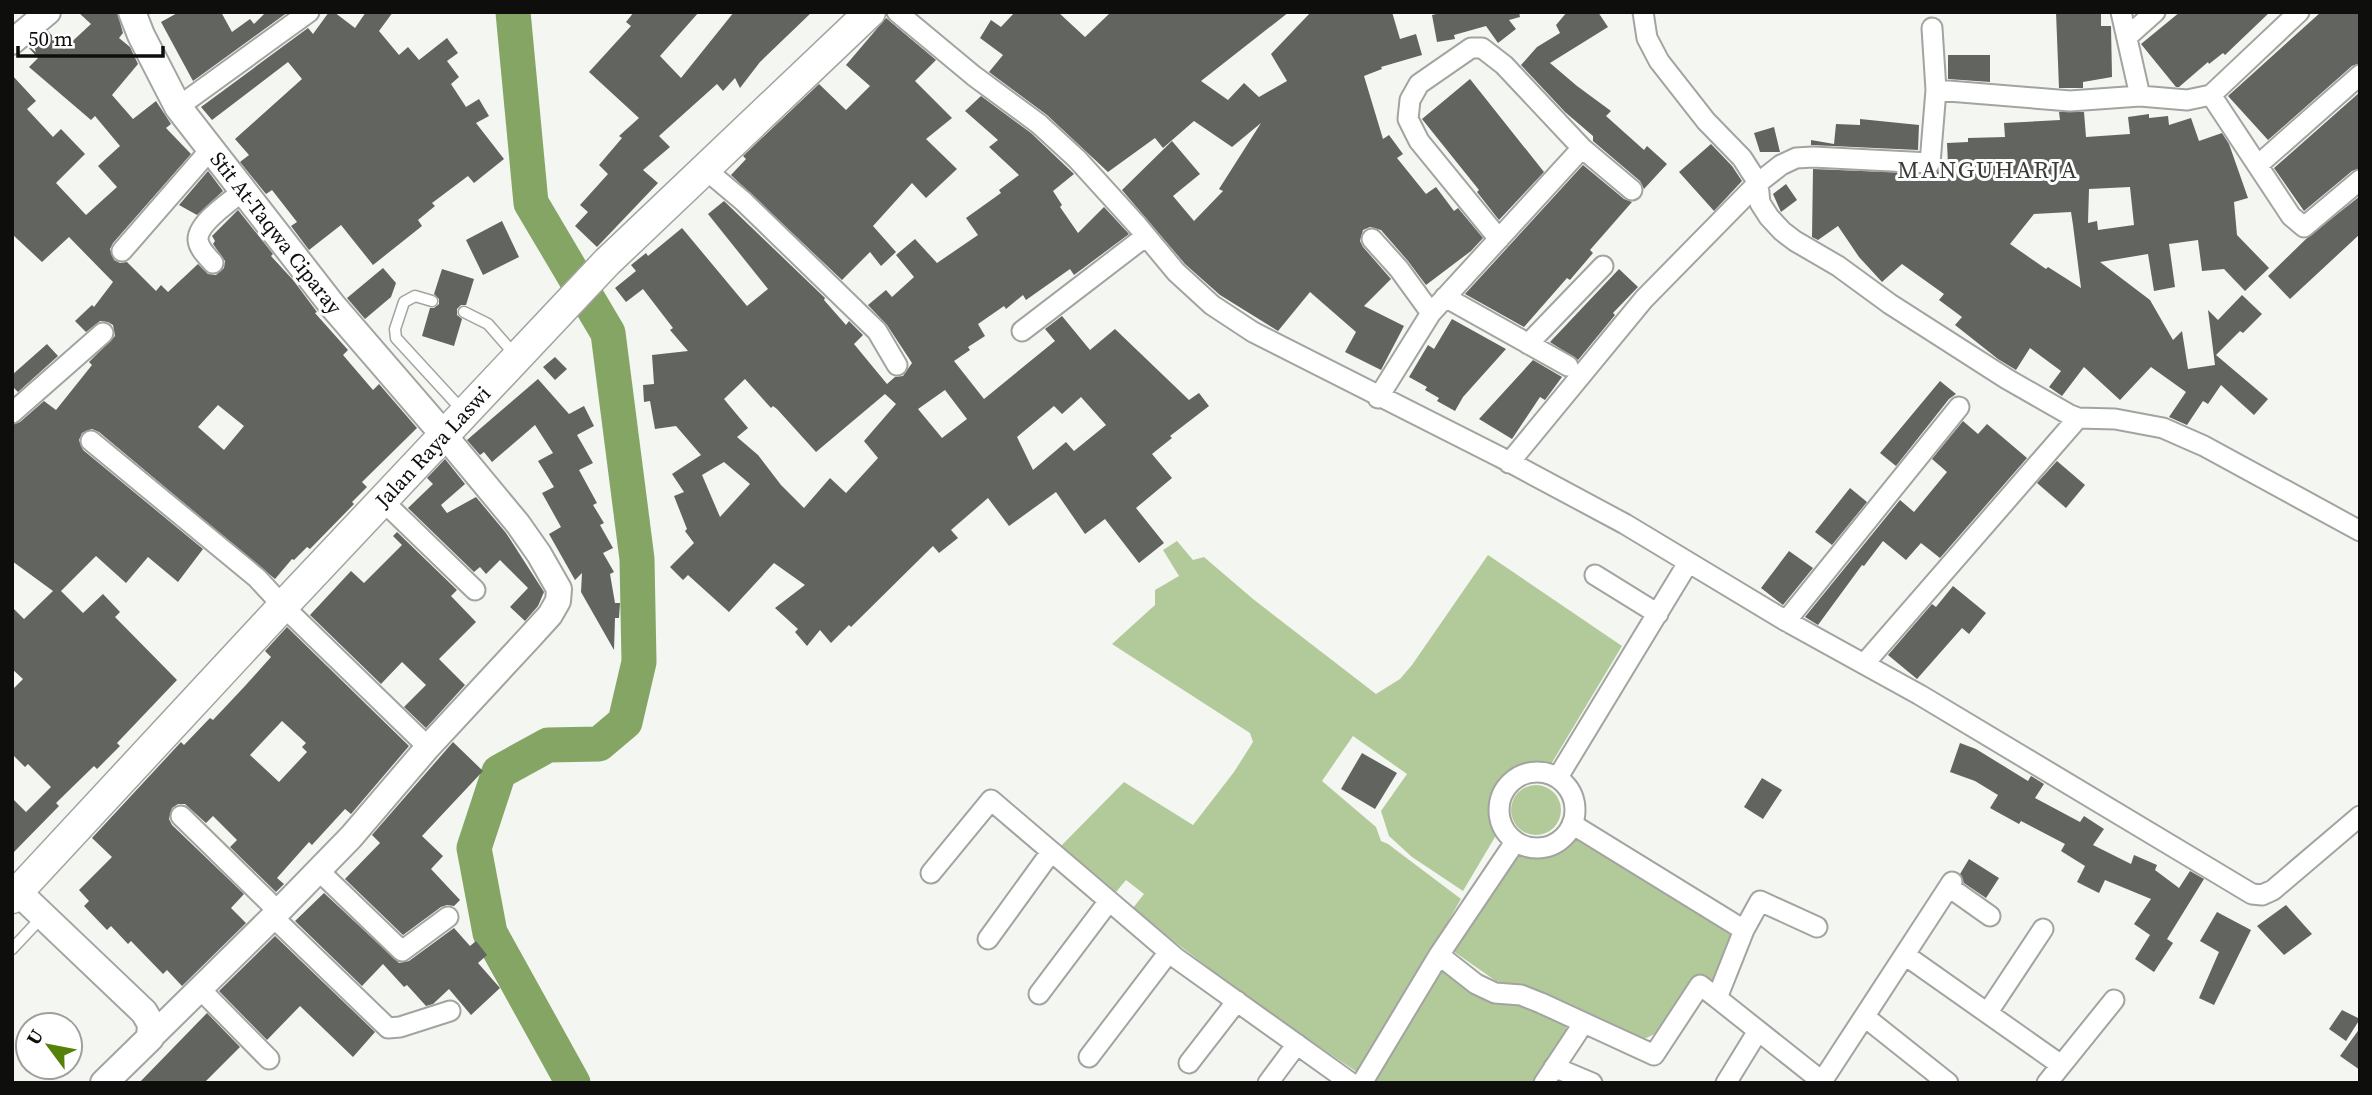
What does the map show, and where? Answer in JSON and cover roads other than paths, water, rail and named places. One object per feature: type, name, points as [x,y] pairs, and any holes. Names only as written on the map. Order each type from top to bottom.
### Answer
[{"type":"main road","name":"Stit At-Taqwa Ciparay","points":[[132,12],[141,36],[178,107],[332,305],[445,436]]},
{"type":"main road","name":"Jalan Raya Laswi","points":[[14,892],[607,262],[870,12]]},
{"type":"main road","points":[[14,892],[44,916],[144,1012],[151,1024],[149,1038],[104,1083]]},
{"type":"street","points":[[178,107],[309,12]]},
{"type":"street","points":[[897,12],[974,76],[1039,124],[1077,159],[1176,272],[1212,305],[1253,332],[1625,524],[2252,894],[2262,895],[2273,890],[2360,816]]},
{"type":"street","points":[[1643,12],[1647,38],[1659,61],[1706,121],[1742,158],[1758,183],[1760,203],[1769,217],[1795,242],[1838,267],[1890,304],[2007,379],[2078,418],[2115,419],[2163,428],[2204,446],[2360,531]]},
{"type":"street","points":[[2121,12],[2140,96]]},
{"type":"street","points":[[2127,37],[2155,12]]},
{"type":"street","points":[[1936,90],[2070,100],[2140,96],[2187,100],[2211,95],[2299,12]]},
{"type":"street","points":[[12,43],[36,16]]},
{"type":"street","points":[[1509,463],[1644,299],[1758,183],[1781,165],[1796,158],[1930,163],[1936,90],[1932,28]]},
{"type":"street","points":[[1499,239],[1419,141],[1408,119],[1410,100],[1419,83],[1471,48],[1482,48],[1504,65],[1581,148],[1632,190]]},
{"type":"street","points":[[2258,165],[2360,75]]},
{"type":"street","points":[[2211,95],[2291,216],[2304,227],[2360,180]]},
{"type":"street","points":[[1378,397],[1431,313],[1581,148]]},
{"type":"street","points":[[122,251],[210,150]]},
{"type":"street","points":[[705,169],[743,201],[877,331],[897,365]]},
{"type":"street","points":[[213,262],[200,247],[200,231],[213,216],[243,191]]},
{"type":"street","points":[[1022,331],[1146,236]]},
{"type":"street","points":[[1372,239],[1399,269],[1431,313]]},
{"type":"street","points":[[1528,344],[1603,266]]},
{"type":"street","points":[[1446,297],[1568,366]]},
{"type":"street","points":[[12,413],[103,333]]},
{"type":"street","points":[[1786,621],[1959,407]]},
{"type":"street","points":[[1864,664],[2078,418]]},
{"type":"street","points":[[149,1038],[319,871],[428,747],[550,615],[558,601],[559,589],[552,574],[518,524],[445,436]]},
{"type":"street","points":[[91,441],[257,578],[428,747]]},
{"type":"street","points":[[383,501],[475,590]]},
{"type":"street","points":[[1558,777],[1688,563]]},
{"type":"street","points":[[1595,575],[1658,614]]},
{"type":"street","points":[[1544,771],[1558,777],[1568,786],[1574,798],[1572,824],[1563,839],[1548,847],[1531,848],[1515,842],[1504,832],[1498,817],[1498,802],[1504,788],[1515,778],[1529,772],[1544,771]]},
{"type":"street","points":[[931,873],[991,800],[1169,952],[1351,1083]]},
{"type":"street","points":[[181,816],[388,1028],[400,1027],[450,1011]]},
{"type":"street","points":[[1572,824],[1744,930]]},
{"type":"street","points":[[1362,1083],[1439,954],[1515,842]]},
{"type":"street","points":[[988,939],[1051,852]]},
{"type":"street","points":[[319,871],[402,951],[449,917]]},
{"type":"street","points":[[1439,954],[1476,985],[1495,993],[1521,995],[1654,1055],[1700,985],[1822,1082],[1950,884],[1990,916]]},
{"type":"street","points":[[1039,994],[1109,901]]},
{"type":"street","points":[[1717,998],[1744,930],[1760,901],[1817,927]]},
{"type":"street","points":[[1988,1012],[2043,929]]},
{"type":"street","points":[[1089,1057],[1169,952]]},
{"type":"street","points":[[1905,955],[2061,1065]]},
{"type":"street","points":[[200,989],[269,1059]]},
{"type":"street","points":[[2047,1083],[2114,1000]]},
{"type":"street","points":[[1189,1063],[1237,1001]]},
{"type":"street","points":[[1865,1017],[1948,1083]]},
{"type":"street","points":[[1549,1075],[1583,1024]]},
{"type":"street","points":[[1726,1083],[1758,1031]]},
{"type":"street","points":[[1268,1083],[1297,1044]]},
{"type":"street","points":[[1549,1075],[1577,1083]]},
{"type":"street","points":[[1549,1075],[1592,1083]]},
{"type":"lane","points":[[432,301],[415,296],[404,302],[395,329],[396,338],[466,414]]},
{"type":"lane","points":[[464,312],[488,324],[517,357]]},
{"type":"lane","points":[[12,949],[44,916]]},
{"type":"waterway","points":[[513,12],[531,203],[608,333],[637,559],[639,662],[625,722],[599,744],[548,745],[499,772],[474,848],[490,933],[573,1083]]},
{"type":"district","name":"MANGUHARJA","points":[[1988,170]]}]
